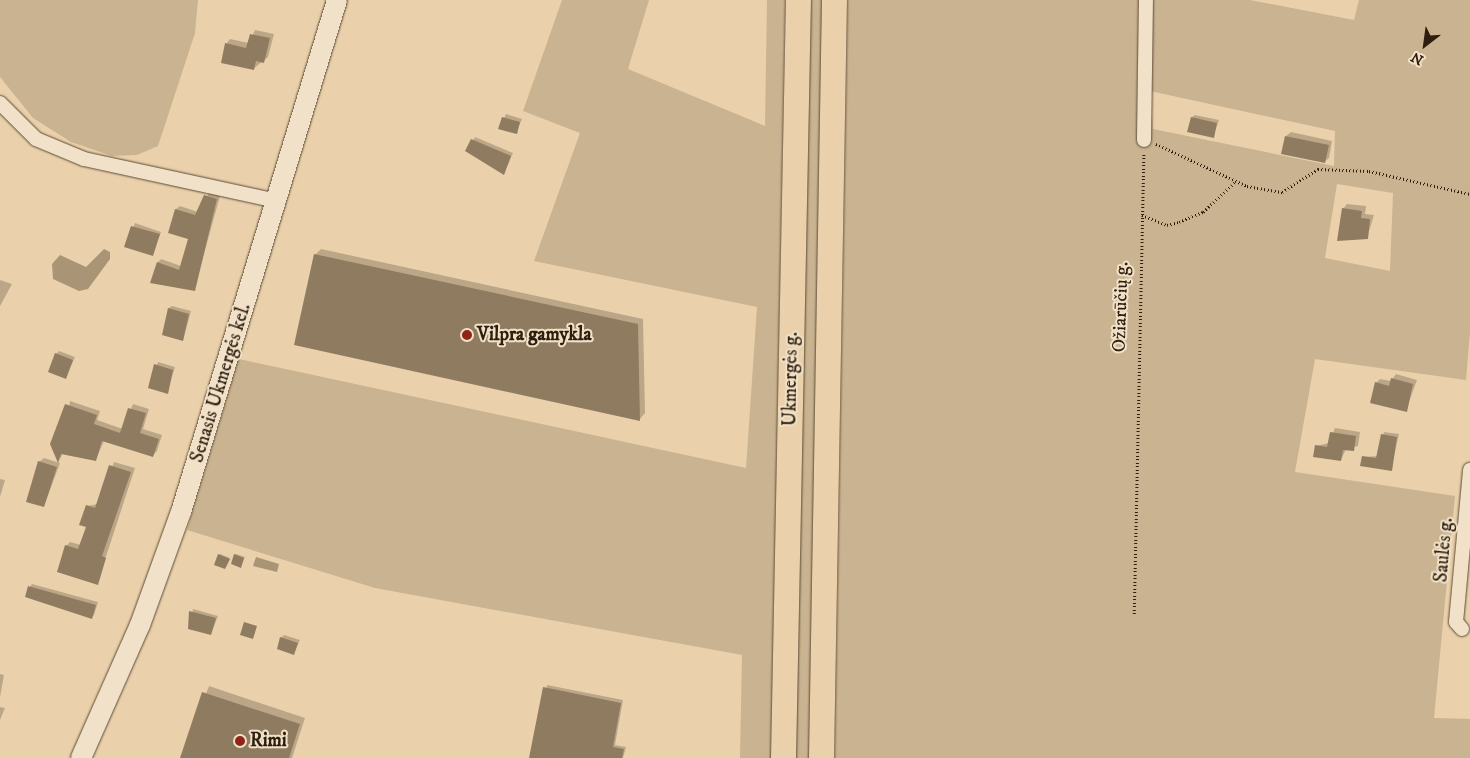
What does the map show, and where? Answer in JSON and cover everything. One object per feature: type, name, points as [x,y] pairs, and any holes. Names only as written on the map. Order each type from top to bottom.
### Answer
[{"type":"highway","name":"Ukmergės g.","points":[[784,758],[798,0]]},
{"type":"highway","name":"Ukmergės g.","points":[[821,758],[834,0]]},
{"type":"main road","name":"Senasis Ukmergės kel.","points":[[80,758],[156,585],[338,0]]},
{"type":"street","points":[[1144,140],[1146,0]]},
{"type":"street","points":[[0,103],[36,139],[84,159],[276,200]]},
{"type":"street","name":"Saulės g.","points":[[1462,629],[1456,622],[1467,549],[1470,470]]},
{"type":"path","points":[[1144,140],[1236,181],[1282,192],[1318,169],[1369,171],[1470,194]]},
{"type":"path","name":"Ožiarūčių g.","points":[[1134,614],[1144,140]]},
{"type":"path","points":[[1142,215],[1167,225],[1179,222],[1203,212],[1236,181]]},
{"type":"shaded area","points":[[0,0],[198,0],[195,33],[158,146],[137,155],[112,156],[71,142],[33,118],[0,77]]},
{"type":"shaded area","points":[[562,0],[649,0],[628,69],[765,126],[767,0],[785,0],[771,758],[740,758],[742,655],[375,588],[187,530],[239,359],[746,468],[757,307],[534,261],[580,133],[523,111]]},
{"type":"shaded area","points":[[807,0],[825,0],[812,758],[795,758]]},
{"type":"shaded area","points":[[848,0],[1250,0],[1354,20],[1359,0],[1470,0],[1470,332],[1466,380],[1315,359],[1295,472],[1455,496],[1434,718],[1470,719],[1470,758],[835,758]],"holes":[[[1150,91],[1335,131],[1334,166],[1153,129]],[[1337,184],[1393,193],[1390,271],[1325,258]]]},
{"type":"shaded area","points":[[104,249],[110,252],[110,259],[88,289],[79,291],[53,279],[52,264],[60,255],[86,267]]},
{"type":"shaded area","points":[[256,557],[279,564],[277,572],[253,566]]},
{"type":"building","points":[[250,34],[270,38],[264,63],[256,61],[254,70],[221,63],[225,43],[246,48]]},
{"type":"building","points":[[502,117],[520,122],[517,134],[498,129]]},
{"type":"building","points":[[1191,117],[1217,123],[1214,138],[1187,132]]},
{"type":"building","points":[[1285,136],[1329,145],[1325,163],[1281,154]]},
{"type":"building","points":[[471,139],[511,156],[504,175],[465,151]]},
{"type":"building","points":[[204,195],[217,199],[195,291],[150,283],[157,262],[179,270],[188,239],[168,233],[175,209],[195,215]]},
{"type":"building","points":[[1342,208],[1362,211],[1361,218],[1370,219],[1368,239],[1337,241]]},
{"type":"building","points":[[131,226],[160,234],[153,256],[124,247]]},
{"type":"building","name":"Vilpra gamykla","points":[[314,254],[638,324],[640,421],[294,345]]},
{"type":"building","points":[[168,308],[189,314],[183,341],[162,335]]},
{"type":"building","points":[[55,353],[73,360],[66,379],[48,372]]},
{"type":"building","points":[[154,364],[173,370],[168,394],[148,388]]},
{"type":"building","points":[[1391,378],[1413,384],[1407,412],[1370,403],[1375,382],[1389,386]]},
{"type":"building","points":[[65,404],[97,415],[94,424],[120,433],[128,408],[146,413],[140,433],[159,439],[153,457],[102,441],[96,461],[61,454],[58,463],[50,444]]},
{"type":"building","points":[[1330,432],[1356,436],[1354,451],[1343,450],[1341,461],[1313,457],[1315,445],[1327,447]]},
{"type":"building","points":[[1381,434],[1397,437],[1392,471],[1360,466],[1362,456],[1376,458]]},
{"type":"building","points":[[38,461],[57,467],[44,507],[26,502]]},
{"type":"building","points":[[109,465],[131,472],[102,556],[106,558],[98,585],[57,572],[65,545],[78,549],[86,527],[79,525],[86,505],[95,508]]},
{"type":"building","points":[[218,554],[230,559],[225,569],[214,565]]},
{"type":"building","points":[[234,554],[244,558],[241,568],[231,564]]},
{"type":"building","points":[[28,586],[96,605],[92,619],[25,597]]},
{"type":"building","points":[[189,611],[216,618],[211,635],[188,629]]},
{"type":"building","points":[[244,622],[257,626],[253,639],[240,635]]},
{"type":"building","points":[[280,637],[298,643],[294,655],[277,649]]},
{"type":"building","points":[[543,687],[621,703],[613,747],[624,749],[622,758],[529,758]]},
{"type":"building","name":"Rimi","points":[[202,692],[300,724],[289,758],[180,758]]},
{"type":"place","name":"Vilpra gamykla","points":[[467,335]]},
{"type":"place","name":"Rimi","points":[[240,741]]}]
